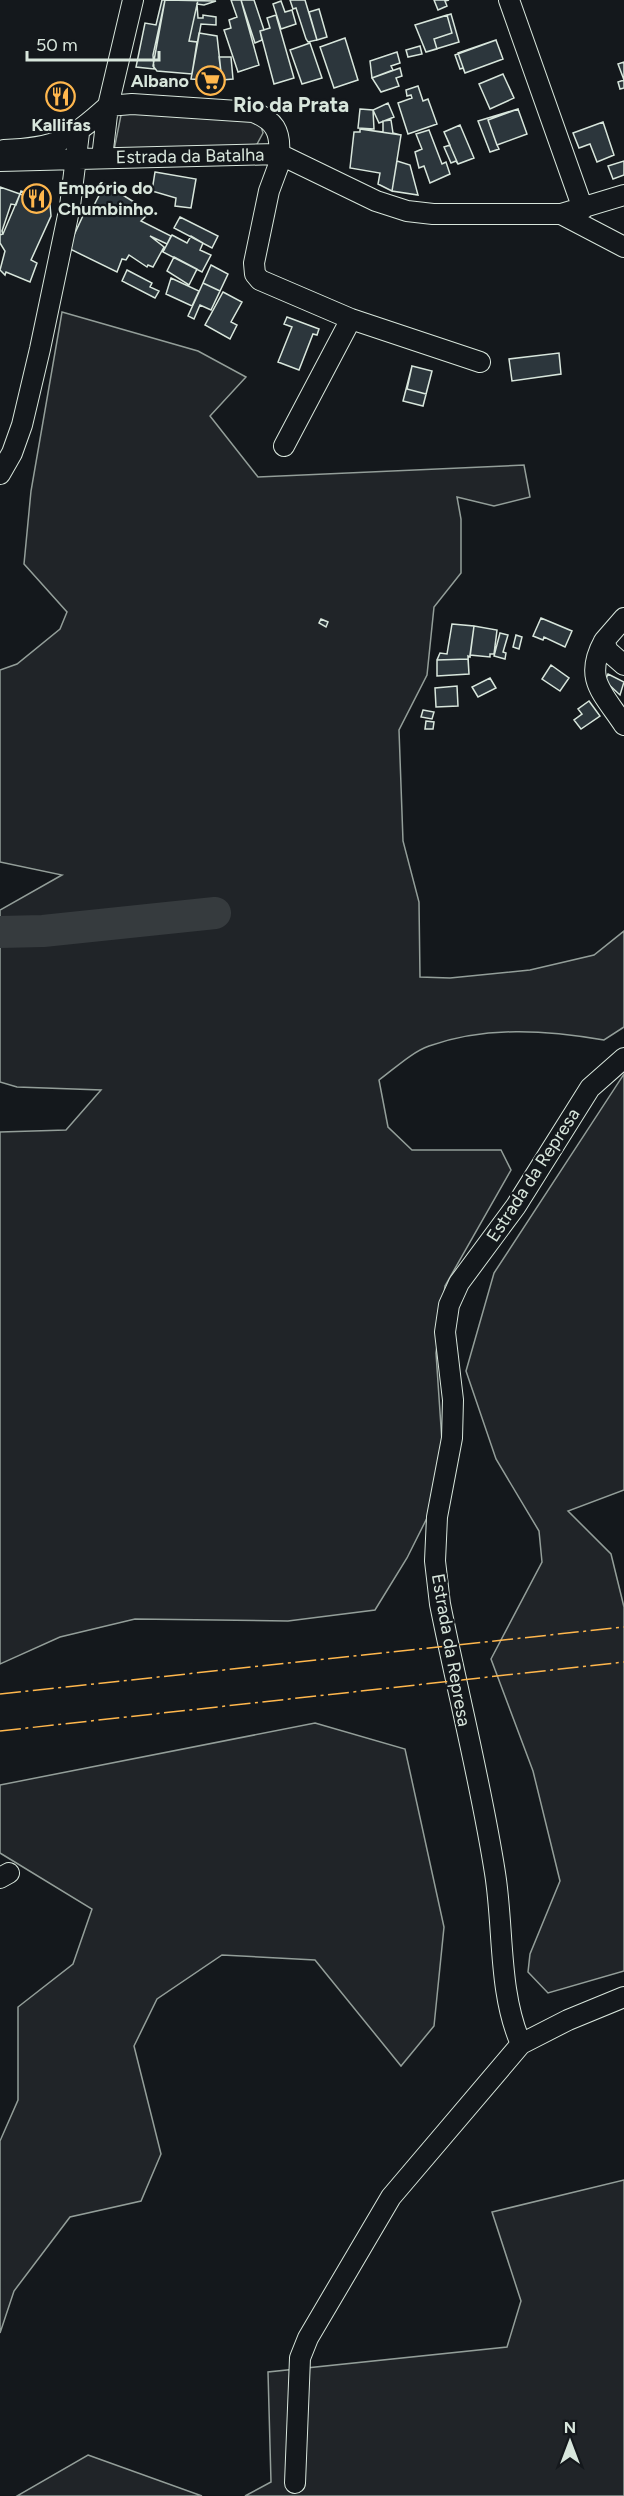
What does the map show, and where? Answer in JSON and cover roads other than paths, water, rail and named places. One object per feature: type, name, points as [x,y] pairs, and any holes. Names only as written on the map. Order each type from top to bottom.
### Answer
[{"type":"street","points":[[102,158],[108,106],[134,0]]},
{"type":"street","points":[[509,0],[583,209]]},
{"type":"street","name":"Estrada da Batalha","points":[[108,106],[132,104],[253,112],[269,118],[276,128],[280,155]]},
{"type":"street","points":[[0,150],[51,145],[79,133],[108,106]]},
{"type":"street","points":[[0,474],[12,453],[22,425],[70,206],[79,133]]},
{"type":"street","points":[[280,155],[269,191],[254,263],[255,274],[260,280],[351,319],[480,362]]},
{"type":"street","name":"Estrada da Batalha","points":[[0,161],[280,155],[356,192],[407,211],[433,214],[561,214],[624,195]]},
{"type":"street","name":"Estrada da Batalha","points":[[561,214],[624,247]]},
{"type":"street","points":[[285,446],[351,319]]},
{"type":"street","points":[[624,618],[604,641],[593,669],[595,679],[624,725]]},
{"type":"street","points":[[604,641],[608,651],[624,665]]},
{"type":"street","name":"Estrada da Represa","points":[[521,2044],[513,2026],[509,2004],[495,1874],[440,1604],[435,1561],[437,1517],[452,1438],[453,1400],[445,1332],[448,1305],[459,1283],[516,1206],[590,1088],[624,1058]]},
{"type":"street","points":[[295,2483],[300,2358],[308,2338],[391,2197],[521,2044],[568,2020],[624,1997]]},
{"type":"waterway","points":[[0,932],[43,931],[215,913]]},
{"type":"place","name":"Albano","points":[[210,81]]},
{"type":"place","name":"Kallifas","points":[[61,96]]},
{"type":"place","name":"Empório do Chumbinho.","points":[[37,198]]},
{"type":"district","name":"Rio da Prata","points":[[291,104]]}]
